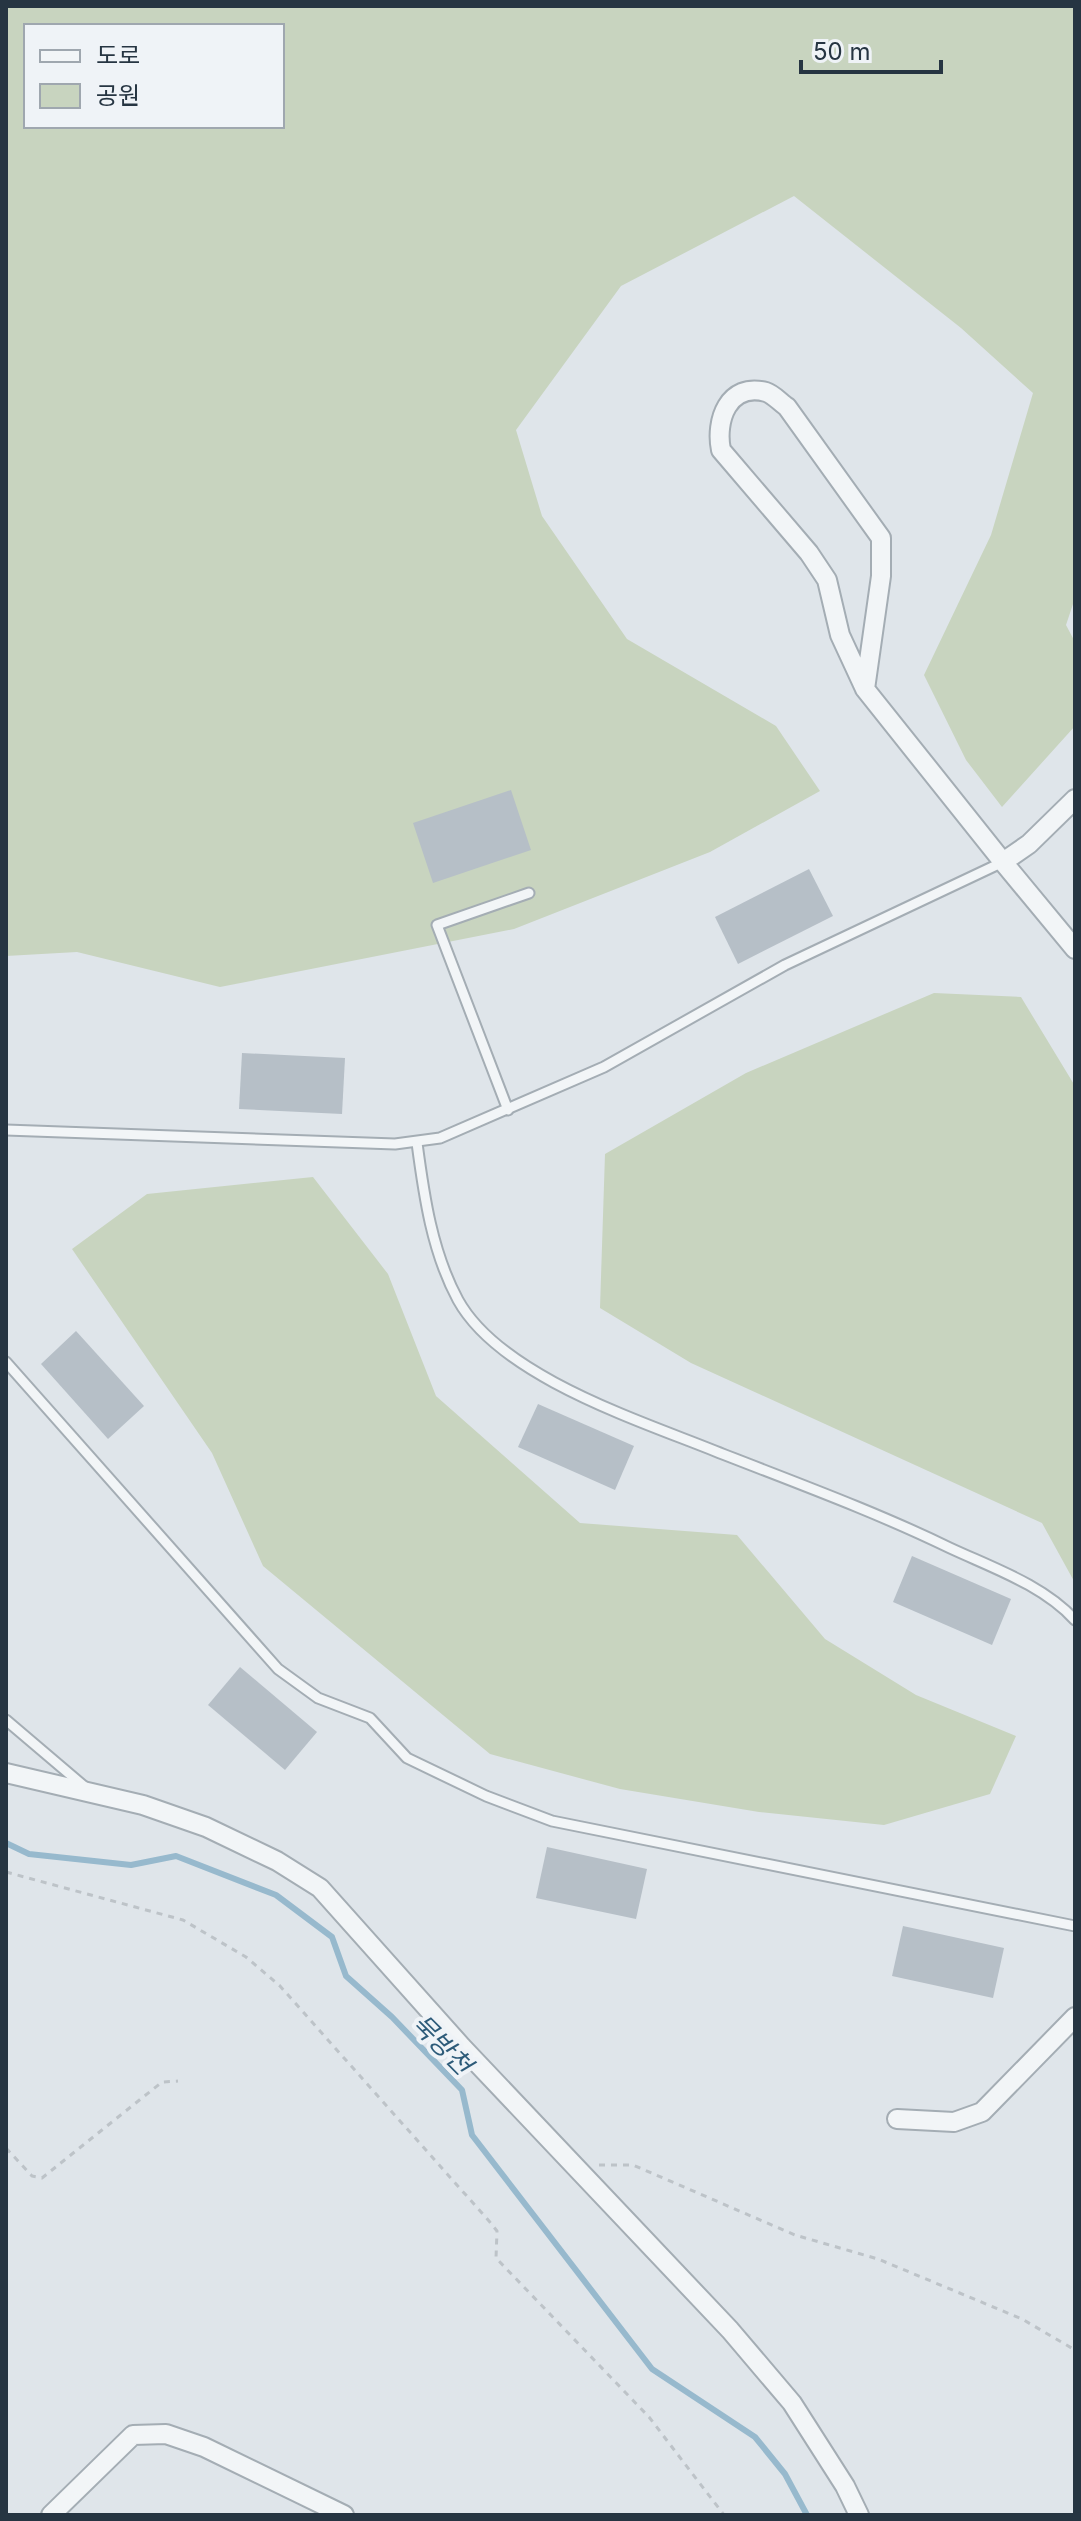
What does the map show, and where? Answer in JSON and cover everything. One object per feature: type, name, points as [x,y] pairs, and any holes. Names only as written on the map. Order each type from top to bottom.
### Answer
[{"type":"street","points":[[865,689],[881,576],[881,538],[787,407],[767,392],[743,392],[726,406],[717,429],[721,450],[809,553],[827,580],[840,635],[865,689],[1075,949]]},
{"type":"street","points":[[1003,862],[1029,844],[1075,799]]},
{"type":"street","points":[[6,1773],[91,1792],[206,1827],[277,1861],[320,1888],[586,2179],[730,2330],[792,2403],[845,2486],[859,2515]]},
{"type":"street","points":[[897,2119],[954,2122],[982,2112],[1075,2017]]},
{"type":"street","points":[[51,2515],[133,2435],[166,2434],[204,2447],[344,2515]]},
{"type":"lane","points":[[6,1130],[417,1143],[440,1138],[604,1067],[785,965],[1003,862]]},
{"type":"lane","points":[[508,1110],[437,925],[529,893]]},
{"type":"lane","points":[[417,1143],[427,1217],[458,1301],[489,1338],[518,1361],[635,1419],[914,1531],[1030,1587],[1061,1605],[1075,1620]]},
{"type":"lane","points":[[6,1362],[278,1669],[318,1698],[370,1718],[407,1758],[435,1773],[552,1821],[1075,1926]]},
{"type":"lane","points":[[6,1720],[91,1792]]},
{"type":"path","points":[[6,1872],[183,1920],[246,1957],[280,1986],[497,2231],[496,2258],[649,2417],[724,2515]]},
{"type":"path","points":[[6,2148],[32,2176],[42,2178],[162,2082],[178,2081]]},
{"type":"path","points":[[586,2179],[598,2165],[633,2165],[795,2235],[907,2271],[1022,2319],[1075,2350]]},
{"type":"green space","points":[[6,6],[1075,6],[1075,598],[1066,625],[1075,642],[1075,726],[1002,807],[966,760],[924,675],[991,535],[1033,393],[961,328],[794,196],[621,286],[516,430],[542,516],[627,639],[776,726],[820,791],[710,852],[514,929],[220,987],[77,952],[6,956]]},
{"type":"green space","points":[[934,993],[1021,997],[1075,1086],[1075,1583],[1042,1523],[691,1363],[600,1308],[605,1154],[746,1073]]},
{"type":"green space","points":[[313,1177],[388,1274],[436,1396],[580,1523],[737,1535],[825,1639],[916,1695],[1016,1736],[990,1794],[884,1825],[759,1812],[620,1789],[490,1754],[263,1566],[212,1453],[72,1249],[147,1194]]},
{"type":"building","points":[[511,790],[531,850],[433,883],[413,823]]},
{"type":"building","points":[[809,869],[833,916],[738,964],[715,917]]},
{"type":"building","points":[[242,1053],[345,1058],[342,1114],[239,1109]]},
{"type":"building","points":[[76,1331],[144,1406],[108,1439],[41,1364]]},
{"type":"building","points":[[538,1404],[634,1446],[615,1490],[518,1447]]},
{"type":"building","points":[[912,1556],[1011,1599],[992,1645],[893,1602]]},
{"type":"building","points":[[240,1667],[317,1732],[285,1770],[208,1705]]},
{"type":"building","points":[[547,1847],[647,1869],[636,1919],[536,1898]]},
{"type":"building","points":[[903,1926],[1004,1948],[993,1998],[892,1976]]},
{"type":"waterway","name":"묵방천","points":[[6,1843],[29,1854],[131,1865],[176,1856],[276,1895],[332,1937],[346,1976],[392,2017],[462,2090],[472,2135],[652,2369],[755,2437],[785,2474],[807,2515]]}]
